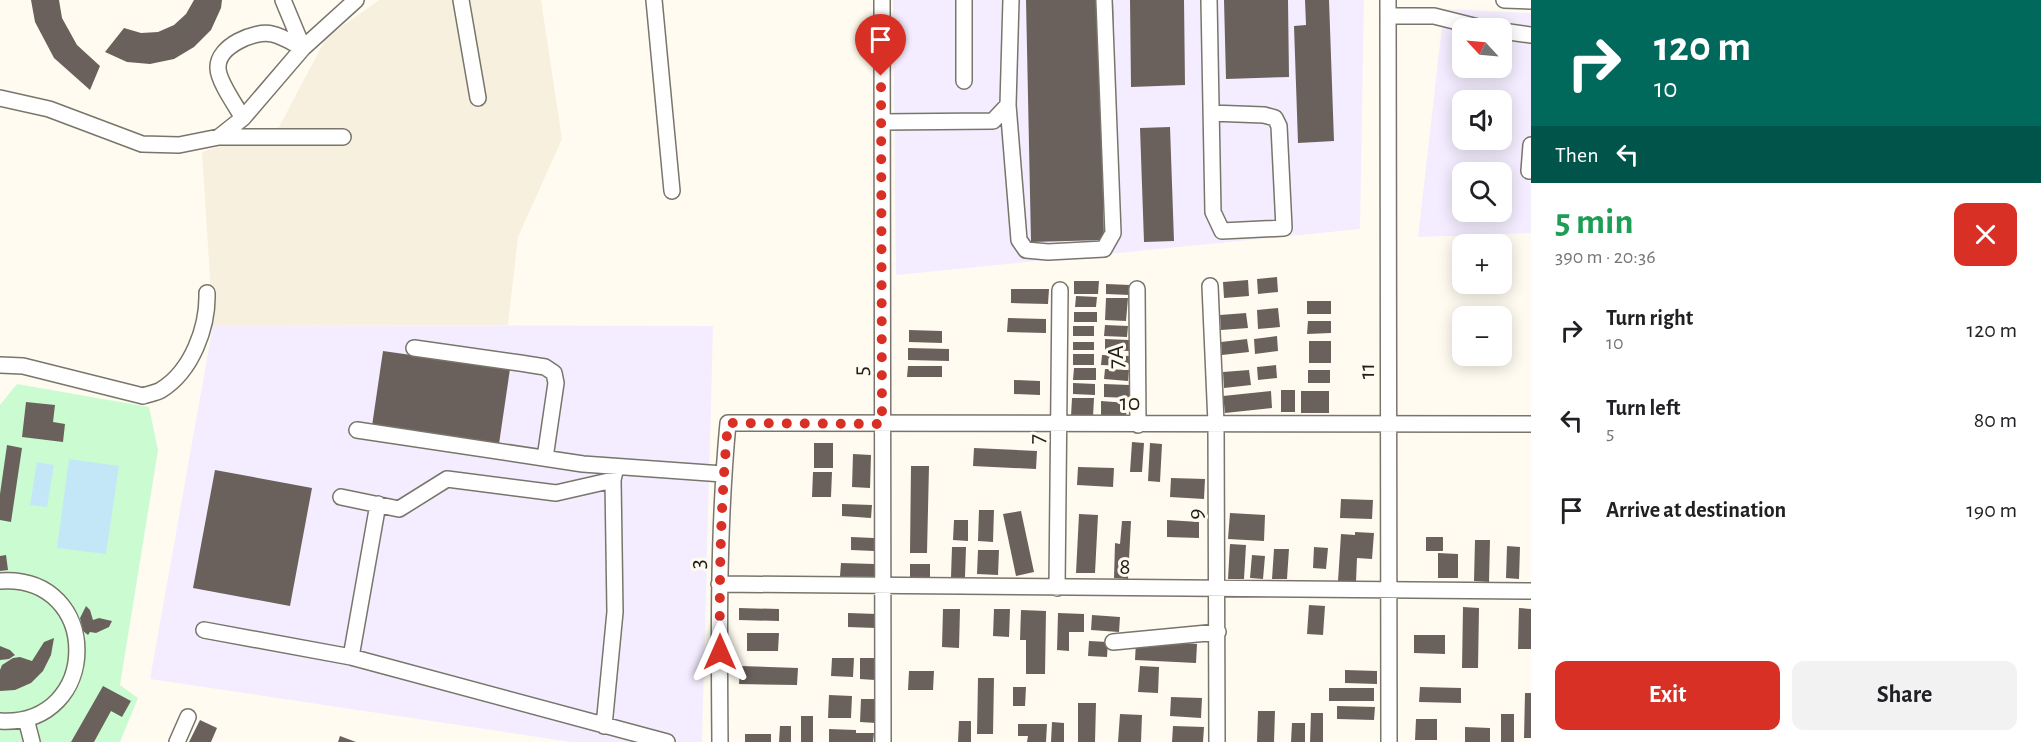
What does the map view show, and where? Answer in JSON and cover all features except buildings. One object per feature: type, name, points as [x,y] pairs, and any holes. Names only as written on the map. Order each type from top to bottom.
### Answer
[{"type":"street","points":[[283,0],[303,48]]},
{"type":"street","points":[[219,136],[243,118],[303,48],[356,0]]},
{"type":"street","points":[[461,0],[478,99]]},
{"type":"street","points":[[654,0],[672,191]]},
{"type":"street","name":"5","points":[[882,0],[883,742]]},
{"type":"street","points":[[964,0],[964,81]]},
{"type":"street","points":[[1011,0],[1008,105],[1019,240],[1026,250],[1048,252],[1104,249],[1113,233],[1104,0]]},
{"type":"street","points":[[1209,0],[1211,113],[1213,212],[1222,231],[1284,228],[1279,126],[1275,118],[1264,115],[1211,113]]},
{"type":"street","name":"11","points":[[1388,0],[1389,742]]},
{"type":"street","points":[[1504,0],[1531,1]]},
{"type":"street","points":[[1388,16],[1434,16],[1452,20]]},
{"type":"street","points":[[1512,32],[1531,35]]},
{"type":"street","points":[[243,118],[220,76],[218,66],[223,53],[236,42],[256,33],[273,34],[303,48]]},
{"type":"street","points":[[0,98],[49,109],[142,144],[179,145],[219,136],[343,137]]},
{"type":"street","points":[[882,122],[993,121],[1008,105]]},
{"type":"street","points":[[1529,171],[1531,145]]},
{"type":"street","name":"9","points":[[1210,286],[1216,423],[1217,742]]},
{"type":"street","name":"7A","points":[[1137,289],[1138,425]]},
{"type":"street","name":"7","points":[[1057,588],[1060,290]]},
{"type":"street","points":[[0,365],[23,366],[143,396],[160,391],[184,369],[194,354],[208,309],[207,292]]},
{"type":"street","points":[[414,348],[545,367],[554,373],[556,382],[545,458]]},
{"type":"street","name":"10","points":[[728,423],[1531,424]]},
{"type":"street","name":"3","points":[[720,742],[719,584],[723,474],[728,423]]},
{"type":"street","points":[[357,430],[545,458],[615,473],[723,474]]},
{"type":"street","points":[[341,497],[399,509],[447,479],[556,493],[615,473]]},
{"type":"street","points":[[604,726],[615,612],[615,473]]},
{"type":"street","points":[[351,657],[378,504]]},
{"type":"street","points":[[0,582],[14,580],[35,586],[54,597],[68,614],[76,634],[78,656],[73,677],[62,696],[46,711],[26,719],[0,721]]},
{"type":"street","name":"8","points":[[719,584],[1531,591]]},
{"type":"street","points":[[204,630],[351,657],[667,742]]},
{"type":"street","points":[[1113,642],[1218,632]]},
{"type":"street","points":[[177,742],[188,717]]},
{"type":"street","points":[[26,719],[32,742]]},
{"type":"shaded area","points":[[379,0],[541,0],[562,139],[518,237],[508,325],[213,325],[202,152],[279,127],[326,38]]},
{"type":"shaded area","points":[[893,0],[1364,0],[1360,229],[896,275]]},
{"type":"shaded area","points":[[1444,9],[1531,13],[1531,233],[1418,237]]},
{"type":"shaded area","points":[[213,325],[713,326],[702,742],[571,742],[150,679]]},
{"type":"green space","points":[[17,384],[149,407],[158,450],[120,685],[138,698],[120,742],[0,742],[0,405]]},
{"type":"water","points":[[69,459],[119,466],[106,554],[57,548]]},
{"type":"water","points":[[37,462],[54,465],[47,507],[30,505]]},
{"type":"route","points":[[720,652],[720,540],[728,423],[882,424],[881,76]]}]
